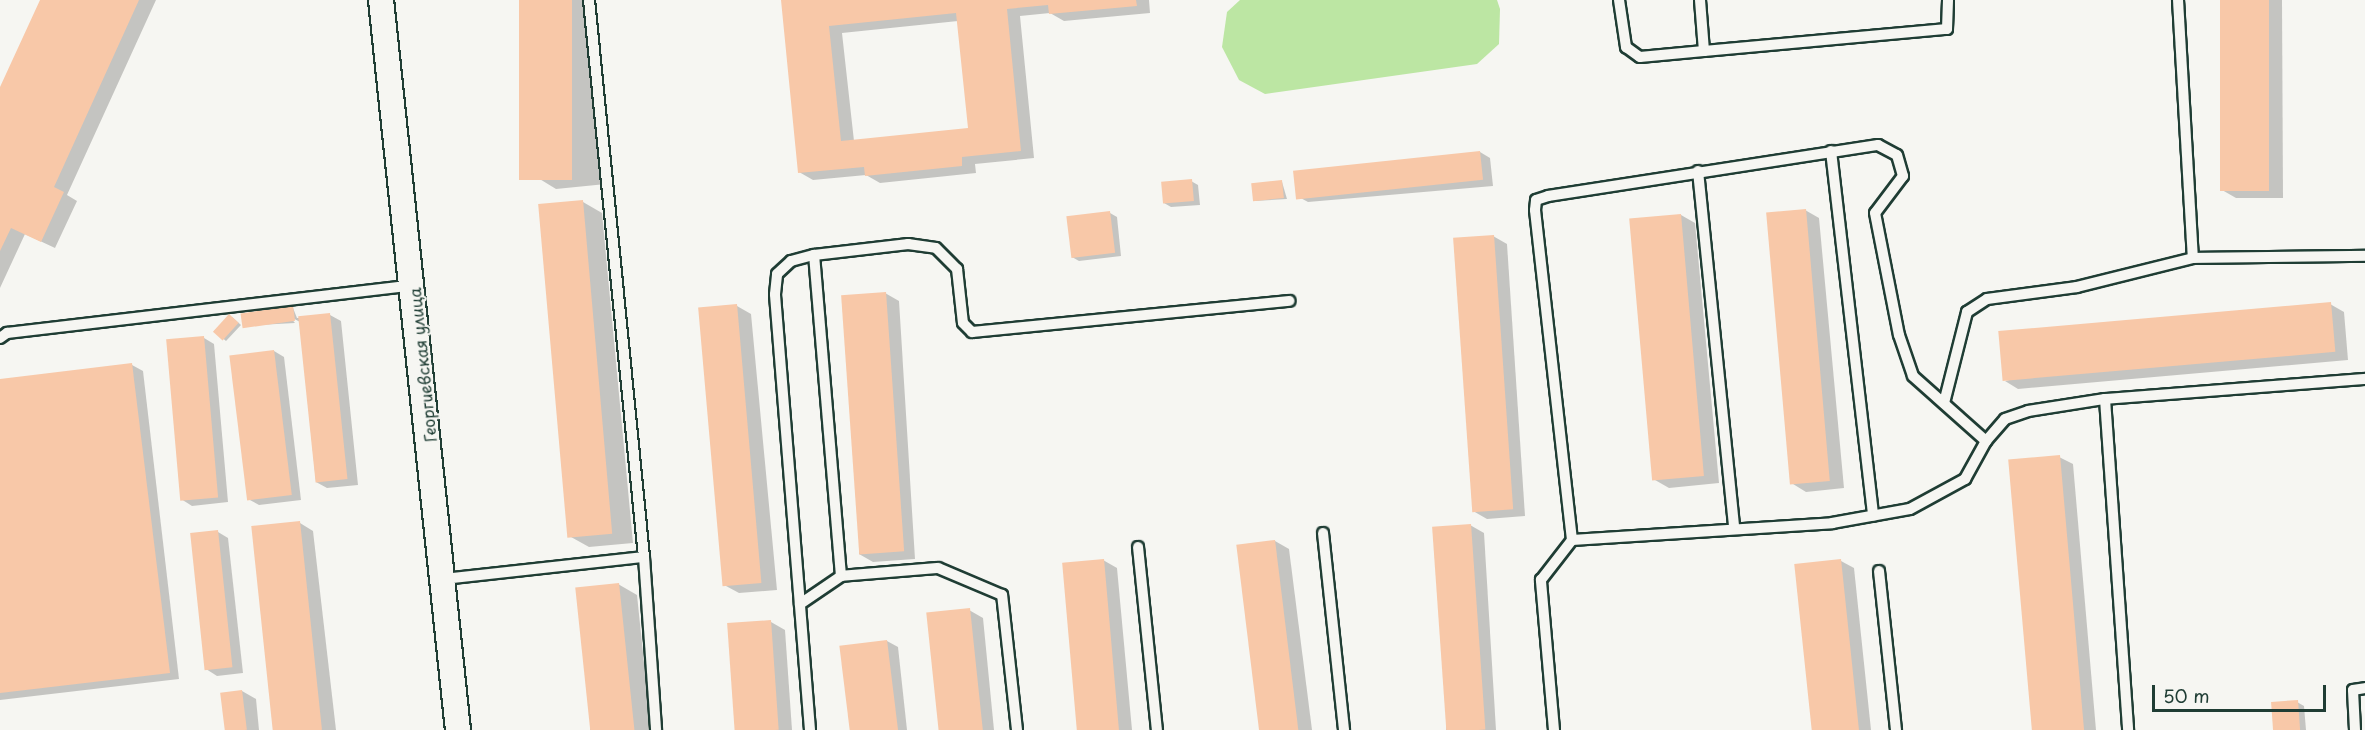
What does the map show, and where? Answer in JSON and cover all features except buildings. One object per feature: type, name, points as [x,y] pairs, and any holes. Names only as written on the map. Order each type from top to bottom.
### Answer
[{"type":"street","name":"Георгиевская улица","points":[[381,0],[414,285],[458,730]]},
{"type":"lane","points":[[590,0],[644,557],[656,730]]},
{"type":"lane","points":[[1619,0],[1626,47],[1640,57],[1947,29],[1948,0]]},
{"type":"lane","points":[[1700,0],[1704,51]]},
{"type":"lane","points":[[2178,0],[2193,258]]},
{"type":"lane","points":[[1554,730],[1541,580],[1572,540],[1536,200],[1698,171],[1878,145],[1897,155],[1903,176],[1875,213],[1899,334],[1913,376],[1986,441]]},
{"type":"lane","points":[[1831,151],[1873,516]]},
{"type":"lane","points":[[1698,171],[1734,528]]},
{"type":"lane","points":[[810,730],[774,294],[777,274],[791,261],[814,255],[908,244],[936,248],[957,269],[963,323],[972,332],[1289,301]]},
{"type":"lane","points":[[814,255],[841,576]]},
{"type":"lane","points":[[1944,403],[1967,312],[1987,299],[2077,287],[2193,258],[2365,256]]},
{"type":"lane","points":[[0,338],[7,333],[414,285]]},
{"type":"lane","points":[[1572,540],[1832,523],[1910,509],[1965,479],[1986,441],[2005,419],[2028,411],[2105,399],[2365,379]]},
{"type":"lane","points":[[2105,399],[2128,730]]},
{"type":"lane","points":[[1323,534],[1344,730]]},
{"type":"lane","points":[[1138,547],[1157,730]]},
{"type":"lane","points":[[444,579],[644,557]]},
{"type":"lane","points":[[800,604],[841,576],[938,568],[1002,595],[1017,730]]},
{"type":"lane","points":[[1880,571],[1896,730]]},
{"type":"lane","points":[[2355,730],[2353,690],[2365,688]]},
{"type":"green space","points":[[1240,0],[1497,0],[1500,9],[1499,44],[1477,64],[1265,94],[1239,80],[1222,47],[1227,12]]}]
